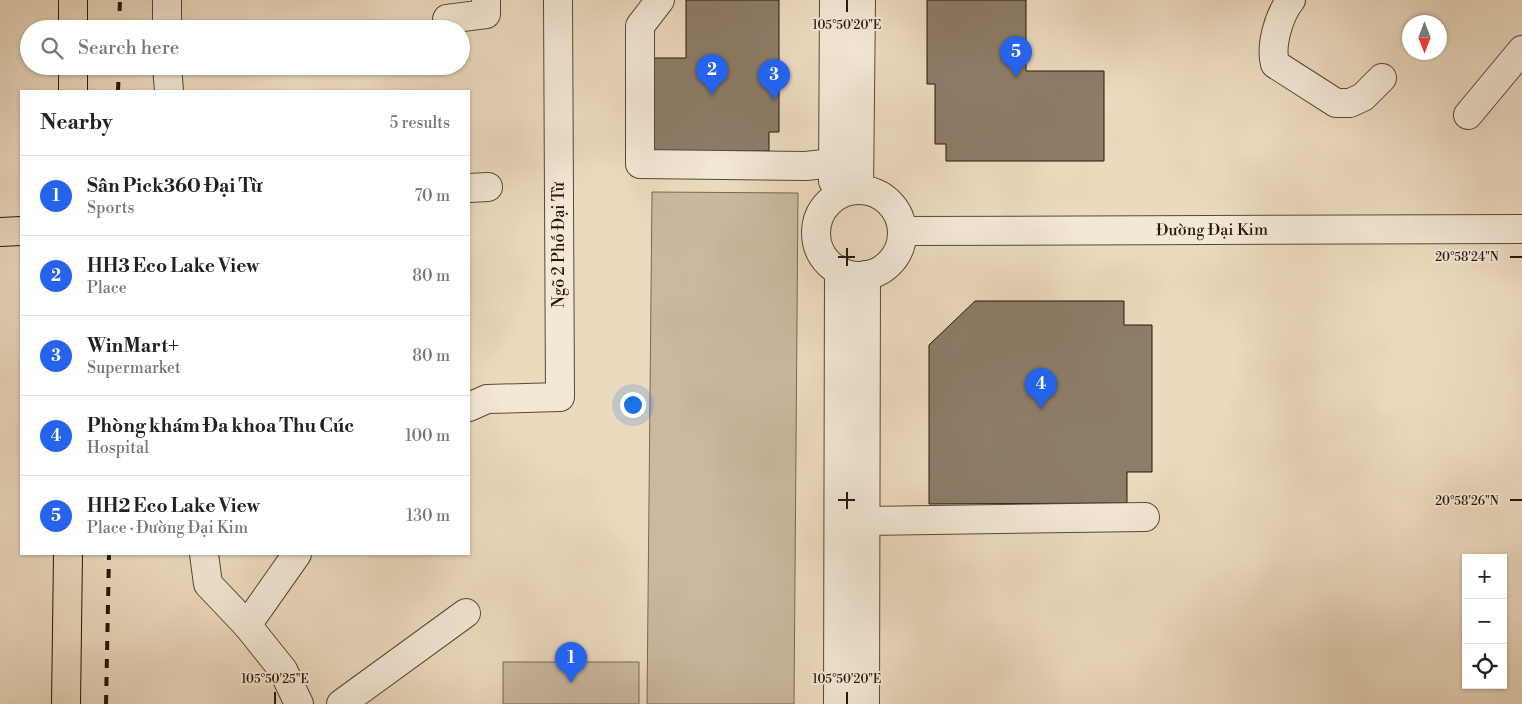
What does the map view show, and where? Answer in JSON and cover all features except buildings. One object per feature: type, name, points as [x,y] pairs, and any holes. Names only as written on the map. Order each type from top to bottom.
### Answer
[{"type":"main road","points":[[73,0],[73,20]]},
{"type":"main road","points":[[73,75],[73,90]]},
{"type":"main road","points":[[0,232],[20,231]]},
{"type":"main road","points":[[66,704],[68,555]]},
{"type":"street","points":[[167,0],[167,20]]},
{"type":"street","points":[[447,19],[486,14],[486,0]]},
{"type":"street","name":"Ngõ 2 Phố Đại Từ","points":[[470,407],[487,399],[560,396],[558,0]]},
{"type":"street","points":[[660,0],[640,26],[640,164],[806,166],[833,164]]},
{"type":"street","points":[[833,198],[834,0]]},
{"type":"street","points":[[859,190],[861,0]]},
{"type":"street","points":[[1291,0],[1274,39],[1272,53],[1275,64],[1336,103],[1350,103],[1363,97],[1382,78]]},
{"type":"street","points":[[1468,115],[1522,50]]},
{"type":"street","points":[[168,75],[169,90]]},
{"type":"street","points":[[859,190],[872,192],[884,197],[894,206],[900,218],[903,231],[901,243],[889,264],[878,271],[866,275],[848,274],[828,262],[820,250],[816,236],[817,221],[833,198],[845,192],[859,190]]},
{"type":"street","name":"Đường Đại Kim","points":[[903,231],[1522,229]]},
{"type":"street","points":[[838,704],[839,270]]},
{"type":"street","points":[[865,704],[866,275]]},
{"type":"street","points":[[865,521],[1145,517]]},
{"type":"street","points":[[204,555],[208,584],[247,625],[283,670],[299,704]]},
{"type":"street","points":[[247,625],[296,555]]},
{"type":"street","points":[[341,704],[466,614]]},
{"type":"shaded area","points":[[652,192],[798,193],[794,704],[647,704]]},
{"type":"shaded area","points":[[503,662],[639,662],[639,704],[503,704]]},
{"type":"railway","points":[[119,20],[120,0]]},
{"type":"railway","points":[[118,90],[119,75]]},
{"type":"railway","points":[[106,704],[109,555]]},
{"type":"place","name":"HH2 Eco Lake View","points":[[1016,77]]},
{"type":"place","name":"HH3 Eco Lake View","points":[[712,95]]},
{"type":"place","name":"WinMart+","points":[[774,100]]},
{"type":"place","name":"Phòng khám Đa khoa Thu Cúc","points":[[1041,409]]},
{"type":"place","name":"Sân Pick360 Đại Từ","points":[[571,683]]}]
